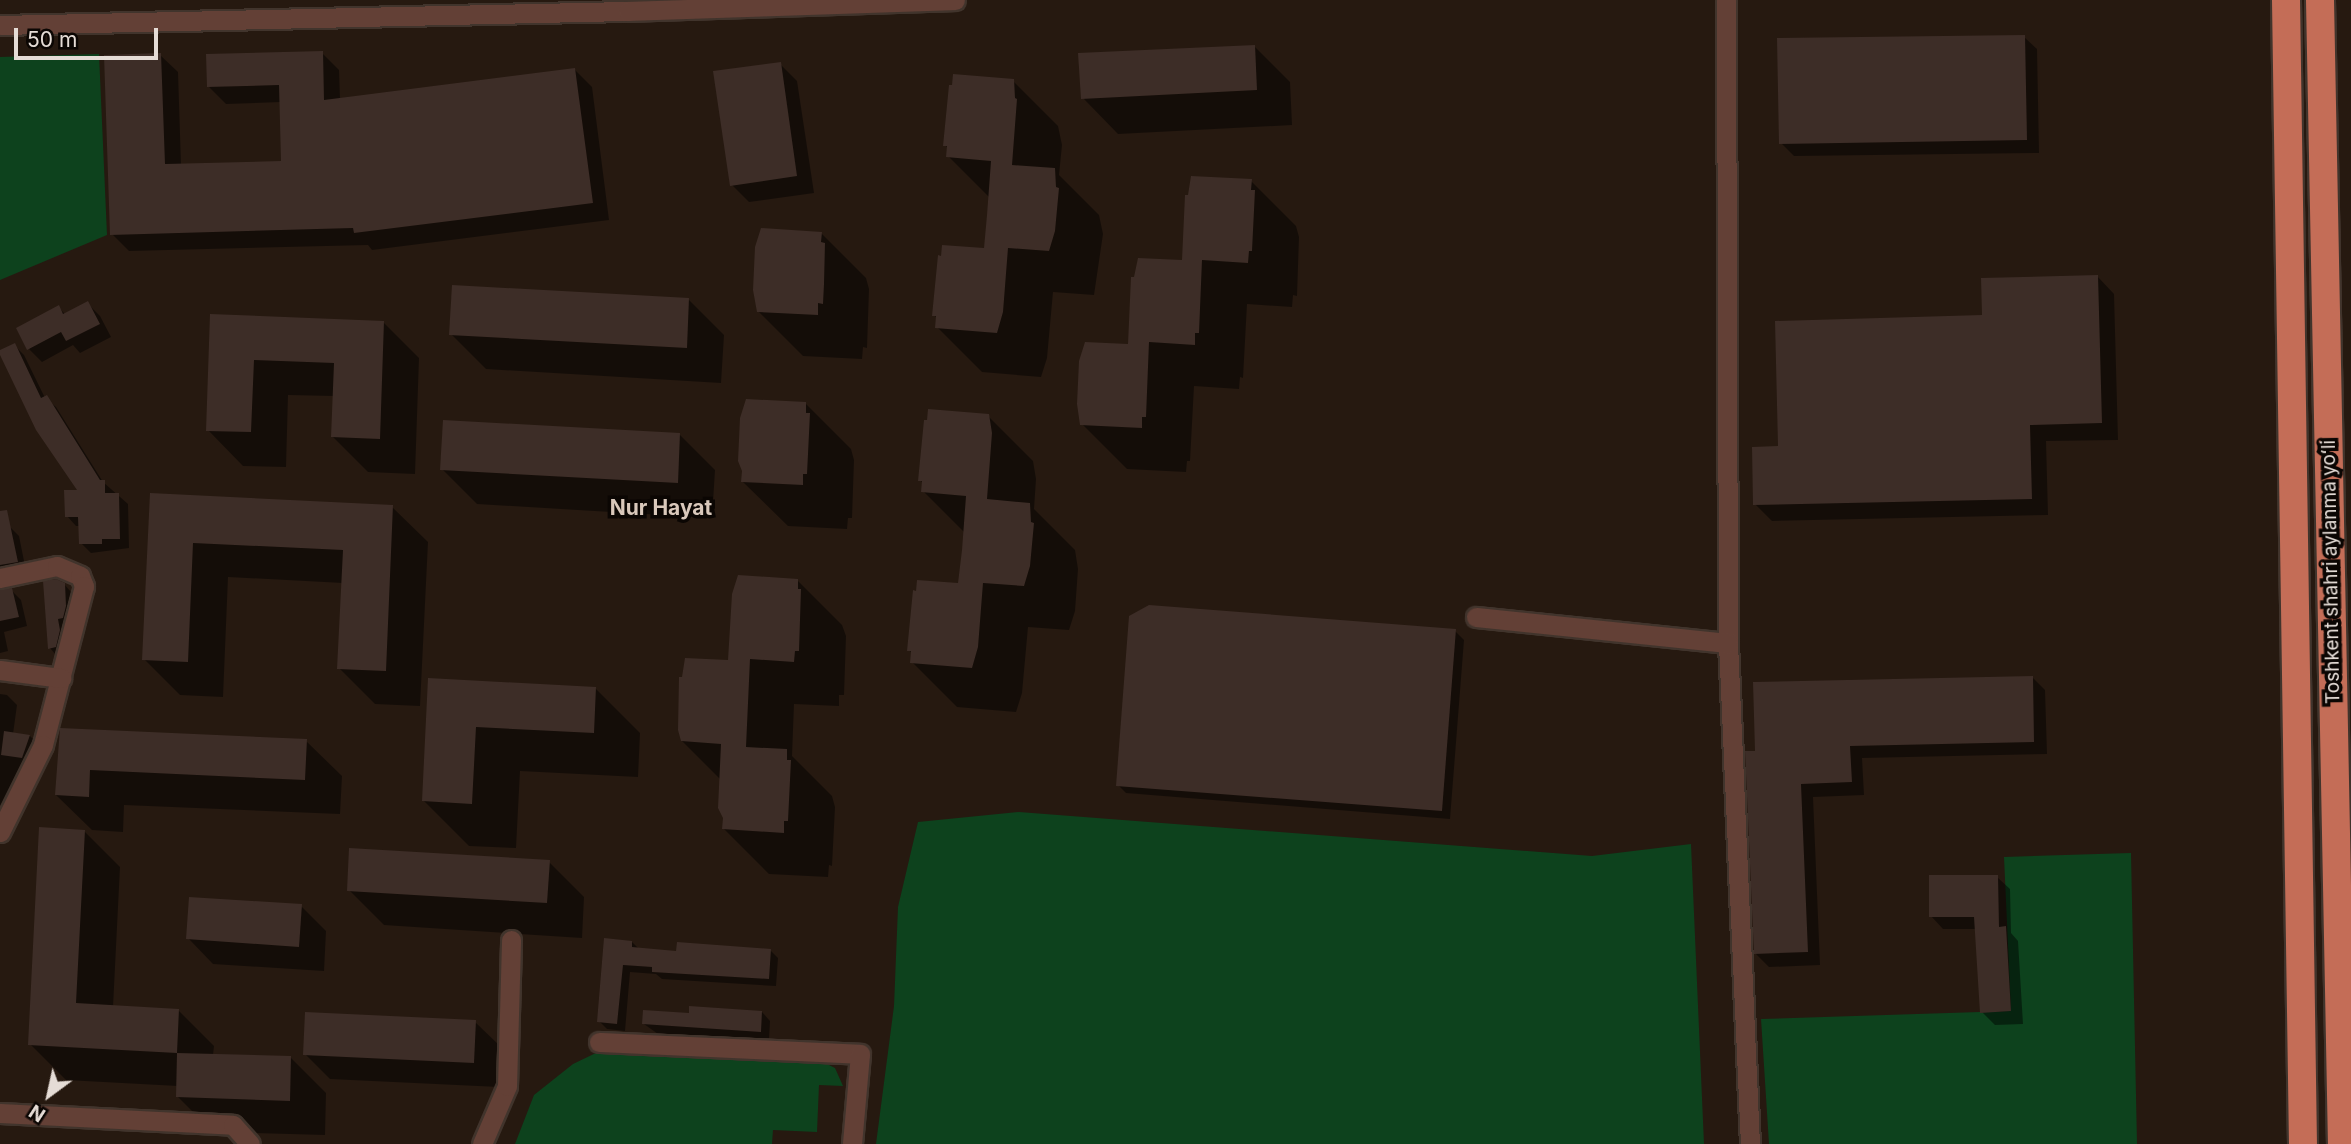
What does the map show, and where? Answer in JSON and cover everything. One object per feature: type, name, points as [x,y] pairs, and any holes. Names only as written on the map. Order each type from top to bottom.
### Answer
[{"type":"highway","name":"Toshkent shahri aylanma yoʻli","points":[[2287,0],[2303,1144]]},
{"type":"highway","name":"Toshkent shahri aylanma yoʻli","points":[[2320,0],[2340,526],[2342,1144]]},
{"type":"street","points":[[0,25],[628,11],[955,0]]},
{"type":"street","points":[[1726,0],[1728,643],[1750,1144]]},
{"type":"street","points":[[0,578],[57,566],[80,576],[85,586],[43,745],[0,832]]},
{"type":"street","points":[[1476,617],[1728,643]]},
{"type":"street","points":[[0,670],[61,678]]},
{"type":"street","points":[[482,1144],[508,1086],[511,940]]},
{"type":"street","points":[[599,1042],[860,1054],[852,1144]]},
{"type":"street","points":[[0,1113],[233,1125],[250,1144]]},
{"type":"green space","points":[[99,54],[107,235],[0,280],[0,57]]},
{"type":"green space","points":[[1019,812],[1592,856],[1691,844],[1704,1144],[876,1144],[894,1006],[898,907],[918,822]]},
{"type":"green space","points":[[2131,853],[2137,1144],[1769,1144],[1761,1019],[2011,1011],[2004,857]]},
{"type":"green space","points":[[598,1052],[821,1061],[835,1068],[843,1086],[819,1085],[817,1132],[773,1130],[772,1144],[515,1144],[534,1095],[573,1064]]},
{"type":"building","points":[[2025,35],[2027,140],[1779,144],[1777,38]]},
{"type":"building","points":[[1255,45],[1257,90],[1081,99],[1078,53]]},
{"type":"building","points":[[323,51],[324,100],[575,68],[593,203],[354,233],[353,228],[110,235],[104,55],[161,53],[165,164],[281,161],[279,85],[207,87],[206,54]]},
{"type":"building","points":[[781,62],[797,176],[730,186],[713,71]]},
{"type":"building","points":[[953,74],[1014,79],[1017,99],[1012,165],[1055,168],[1056,187],[1059,188],[1055,231],[1049,251],[1008,248],[1003,312],[997,333],[935,328],[936,316],[932,316],[938,255],[941,256],[942,245],[984,248],[987,215],[991,161],[946,157],[947,146],[943,146],[949,85],[952,85]]},
{"type":"building","points":[[1191,176],[1252,179],[1251,190],[1255,190],[1252,251],[1249,251],[1248,263],[1202,260],[1199,333],[1195,333],[1195,345],[1149,342],[1146,417],[1142,417],[1142,428],[1080,425],[1077,404],[1079,361],[1085,342],[1128,344],[1131,277],[1134,277],[1138,258],[1182,260],[1185,195],[1188,195]]},
{"type":"building","points":[[761,228],[822,232],[821,242],[825,243],[824,284],[823,304],[818,303],[818,315],[757,312],[753,290],[755,247]]},
{"type":"building","points":[[2098,275],[2102,423],[2030,425],[2032,499],[1753,505],[1752,447],[1778,446],[1775,321],[1982,315],[1981,278]]},
{"type":"building","points":[[452,285],[689,298],[687,348],[449,335]]},
{"type":"building","points":[[88,301],[100,324],[66,341],[61,332],[27,350],[16,328],[59,305],[63,314]]},
{"type":"building","points":[[210,314],[384,321],[380,439],[331,437],[334,363],[254,360],[251,432],[206,431]]},
{"type":"building","points":[[15,343],[41,398],[47,395],[100,480],[105,480],[105,493],[119,493],[120,539],[102,539],[102,544],[79,544],[78,517],[65,517],[64,490],[77,490],[36,430],[0,355],[0,350]]},
{"type":"building","points":[[746,399],[806,402],[806,413],[810,413],[807,474],[803,474],[803,485],[741,482],[742,471],[738,461],[740,418]]},
{"type":"building","points":[[928,409],[989,414],[992,433],[987,499],[1030,503],[1031,522],[1034,523],[1030,566],[1024,586],[983,583],[978,647],[972,668],[910,663],[911,651],[907,651],[913,590],[916,591],[917,580],[958,583],[962,550],[966,496],[921,492],[922,481],[918,481],[924,420],[927,420]]},
{"type":"building","points":[[443,420],[680,433],[678,483],[440,470]]},
{"type":"building","points":[[150,493],[393,505],[386,671],[337,669],[343,550],[193,543],[188,662],[142,660]]},
{"type":"building","points":[[7,510],[18,562],[0,565],[0,511]]},
{"type":"building","points":[[738,575],[798,579],[798,589],[801,589],[799,651],[795,651],[794,662],[750,659],[746,747],[787,749],[787,760],[791,760],[788,821],[784,821],[784,833],[722,829],[723,818],[718,808],[721,744],[681,741],[678,730],[679,677],[682,677],[685,658],[728,660],[732,594]]},
{"type":"building","points":[[56,579],[65,583],[66,606],[63,618],[58,619],[60,630],[56,647],[48,649],[43,581]]},
{"type":"building","points":[[12,588],[19,617],[0,621],[0,590]]},
{"type":"building","points":[[1149,605],[1456,629],[1442,811],[1116,786],[1129,616]]},
{"type":"building","points":[[2033,676],[2034,742],[1850,746],[1852,782],[1801,784],[1808,952],[1754,954],[1745,751],[1755,751],[1753,682]]},
{"type":"building","points":[[428,678],[596,687],[594,733],[476,727],[472,804],[422,801]]},
{"type":"building","points":[[60,728],[307,739],[305,780],[90,770],[89,797],[55,795]]},
{"type":"building","points":[[4,731],[30,735],[22,758],[1,755]]},
{"type":"building","points":[[39,827],[85,830],[76,1003],[179,1009],[177,1053],[28,1045]]},
{"type":"building","points":[[349,848],[550,860],[547,903],[347,891]]},
{"type":"building","points":[[1929,875],[1998,875],[1999,927],[2006,926],[2011,1011],[1980,1013],[1974,917],[1929,917]]},
{"type":"building","points":[[189,897],[302,904],[299,947],[186,939]]},
{"type":"building","points":[[604,938],[632,941],[632,947],[676,951],[677,942],[771,949],[769,979],[652,972],[652,967],[623,965],[617,1024],[597,1022]]},
{"type":"building","points":[[689,1006],[762,1011],[761,1032],[642,1024],[643,1010],[689,1013]]},
{"type":"building","points":[[305,1012],[476,1020],[474,1063],[303,1055]]},
{"type":"building","points":[[177,1053],[291,1056],[290,1101],[176,1097]]},
{"type":"district","name":"Nur Hayat","points":[[661,508]]}]
